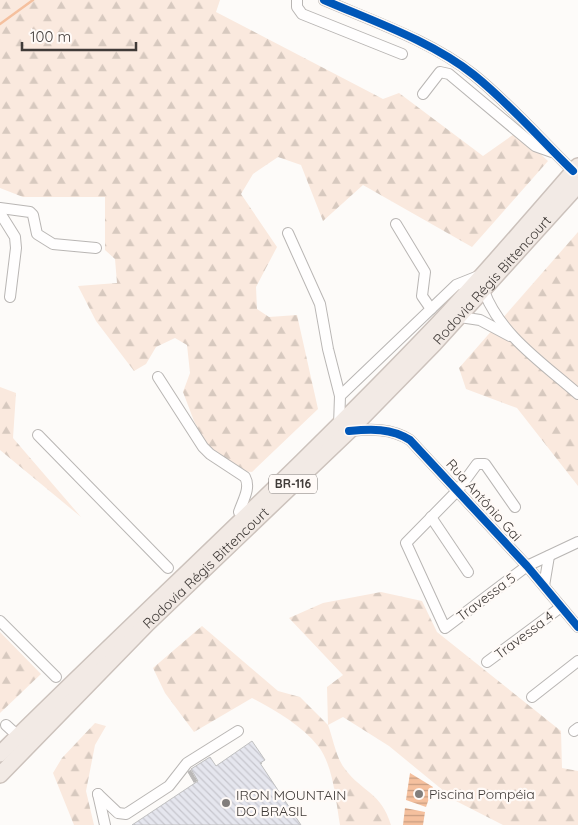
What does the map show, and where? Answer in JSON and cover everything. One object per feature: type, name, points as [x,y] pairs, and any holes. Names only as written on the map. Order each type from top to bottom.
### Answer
[{"type":"highway","name":"Rodovia Régis Bittencourt","points":[[0,754],[135,620],[344,428],[576,174]]},
{"type":"highway","name":"Rodovia Régis Bittencourt","points":[[0,775],[143,628],[344,428],[460,317],[484,291],[576,174]]},
{"type":"street","points":[[297,0],[297,6],[302,14],[402,54]]},
{"type":"street","points":[[324,0],[406,35],[457,64],[482,82],[576,174]]},
{"type":"street","points":[[423,94],[440,72],[450,74],[535,146],[553,152]]},
{"type":"street","points":[[0,208],[30,212],[33,215],[37,234],[53,244],[96,248]]},
{"type":"street","points":[[0,212],[15,237],[16,248],[10,297]]},
{"type":"street","points":[[396,224],[425,272],[422,296],[431,309]]},
{"type":"street","points":[[288,233],[320,304],[328,349],[340,396],[344,428]]},
{"type":"street","points":[[340,396],[456,285],[484,274]]},
{"type":"street","points":[[484,291],[495,314],[519,342],[578,394]]},
{"type":"street","points":[[460,317],[486,323],[519,342]]},
{"type":"street","points":[[158,377],[203,447],[210,454],[245,477],[248,483],[247,490],[239,512]]},
{"type":"street","name":"Rua Antônio Gai","points":[[344,428],[372,429],[402,435],[419,449],[527,566],[578,627]]},
{"type":"street","points":[[38,435],[168,568]]},
{"type":"street","points":[[468,572],[431,517],[458,490],[478,464],[482,462],[515,507]]},
{"type":"street","name":"Travessa 5","points":[[431,517],[406,543],[445,628],[527,566],[578,542]]},
{"type":"street","points":[[544,586],[549,556]]},
{"type":"street","name":"Travessa 4","points":[[488,662],[561,607]]},
{"type":"street","points":[[0,621],[56,677]]},
{"type":"street","points":[[532,697],[578,661]]},
{"type":"street","points":[[6,725],[18,736]]},
{"type":"street","points":[[105,825],[98,791],[118,813],[126,814],[169,786],[187,763],[238,731]]},
{"type":"green space","points":[[0,0],[220,0],[216,12],[383,99],[399,93],[483,156],[517,132],[548,161],[472,247],[363,185],[323,221],[301,165],[278,157],[253,174],[241,194],[277,247],[256,287],[257,309],[269,317],[297,315],[318,409],[252,472],[228,470],[206,444],[194,421],[183,392],[190,373],[187,345],[175,338],[156,347],[146,364],[134,371],[96,321],[78,286],[117,283],[115,259],[105,250],[105,197],[23,197],[0,188]]},
{"type":"green space","points":[[578,232],[578,486],[517,408],[466,389],[459,368]]},
{"type":"green space","points":[[0,387],[16,393],[13,438],[81,517],[0,450]]},
{"type":"green space","points":[[381,592],[422,601],[437,632],[561,731],[562,768],[578,771],[578,825],[503,825],[456,801],[389,746],[343,717],[328,725],[327,687],[343,675],[289,618],[323,603]]},
{"type":"green space","points":[[202,626],[278,691],[300,697],[328,725],[342,764],[351,777],[377,799],[387,814],[391,825],[340,825],[333,784],[323,754],[304,731],[288,719],[252,698],[194,732],[165,693],[153,668]]},
{"type":"green space","points":[[0,632],[41,674],[0,713]]},
{"type":"green space","points":[[95,723],[106,726],[95,745],[86,791],[94,825],[74,825],[53,773],[62,758]]},
{"type":"shaded area","name":"Piscina Pompéia","points":[[410,773],[433,787],[426,807],[406,800]]},
{"type":"shaded area","name":"Piscina Pompéia","points":[[405,808],[425,812],[423,825],[403,825]]},
{"type":"building","name":"IRON MOUNTAIN DO BRASIL","points":[[252,741],[265,760],[260,763],[301,825],[132,825],[198,781],[191,769],[210,757],[216,766]]},
{"type":"waterway","points":[[0,24],[33,0]]},
{"type":"cycle path","points":[[324,0],[402,33],[440,52],[457,63],[500,98],[573,171]]},
{"type":"cycle path","points":[[349,431],[388,431],[410,440],[527,566],[578,627]]},
{"type":"place","name":"Piscina Pompéia","points":[[419,794]]},
{"type":"place","name":"IRON MOUNTAIN DO BRASIL","points":[[226,803]]}]
